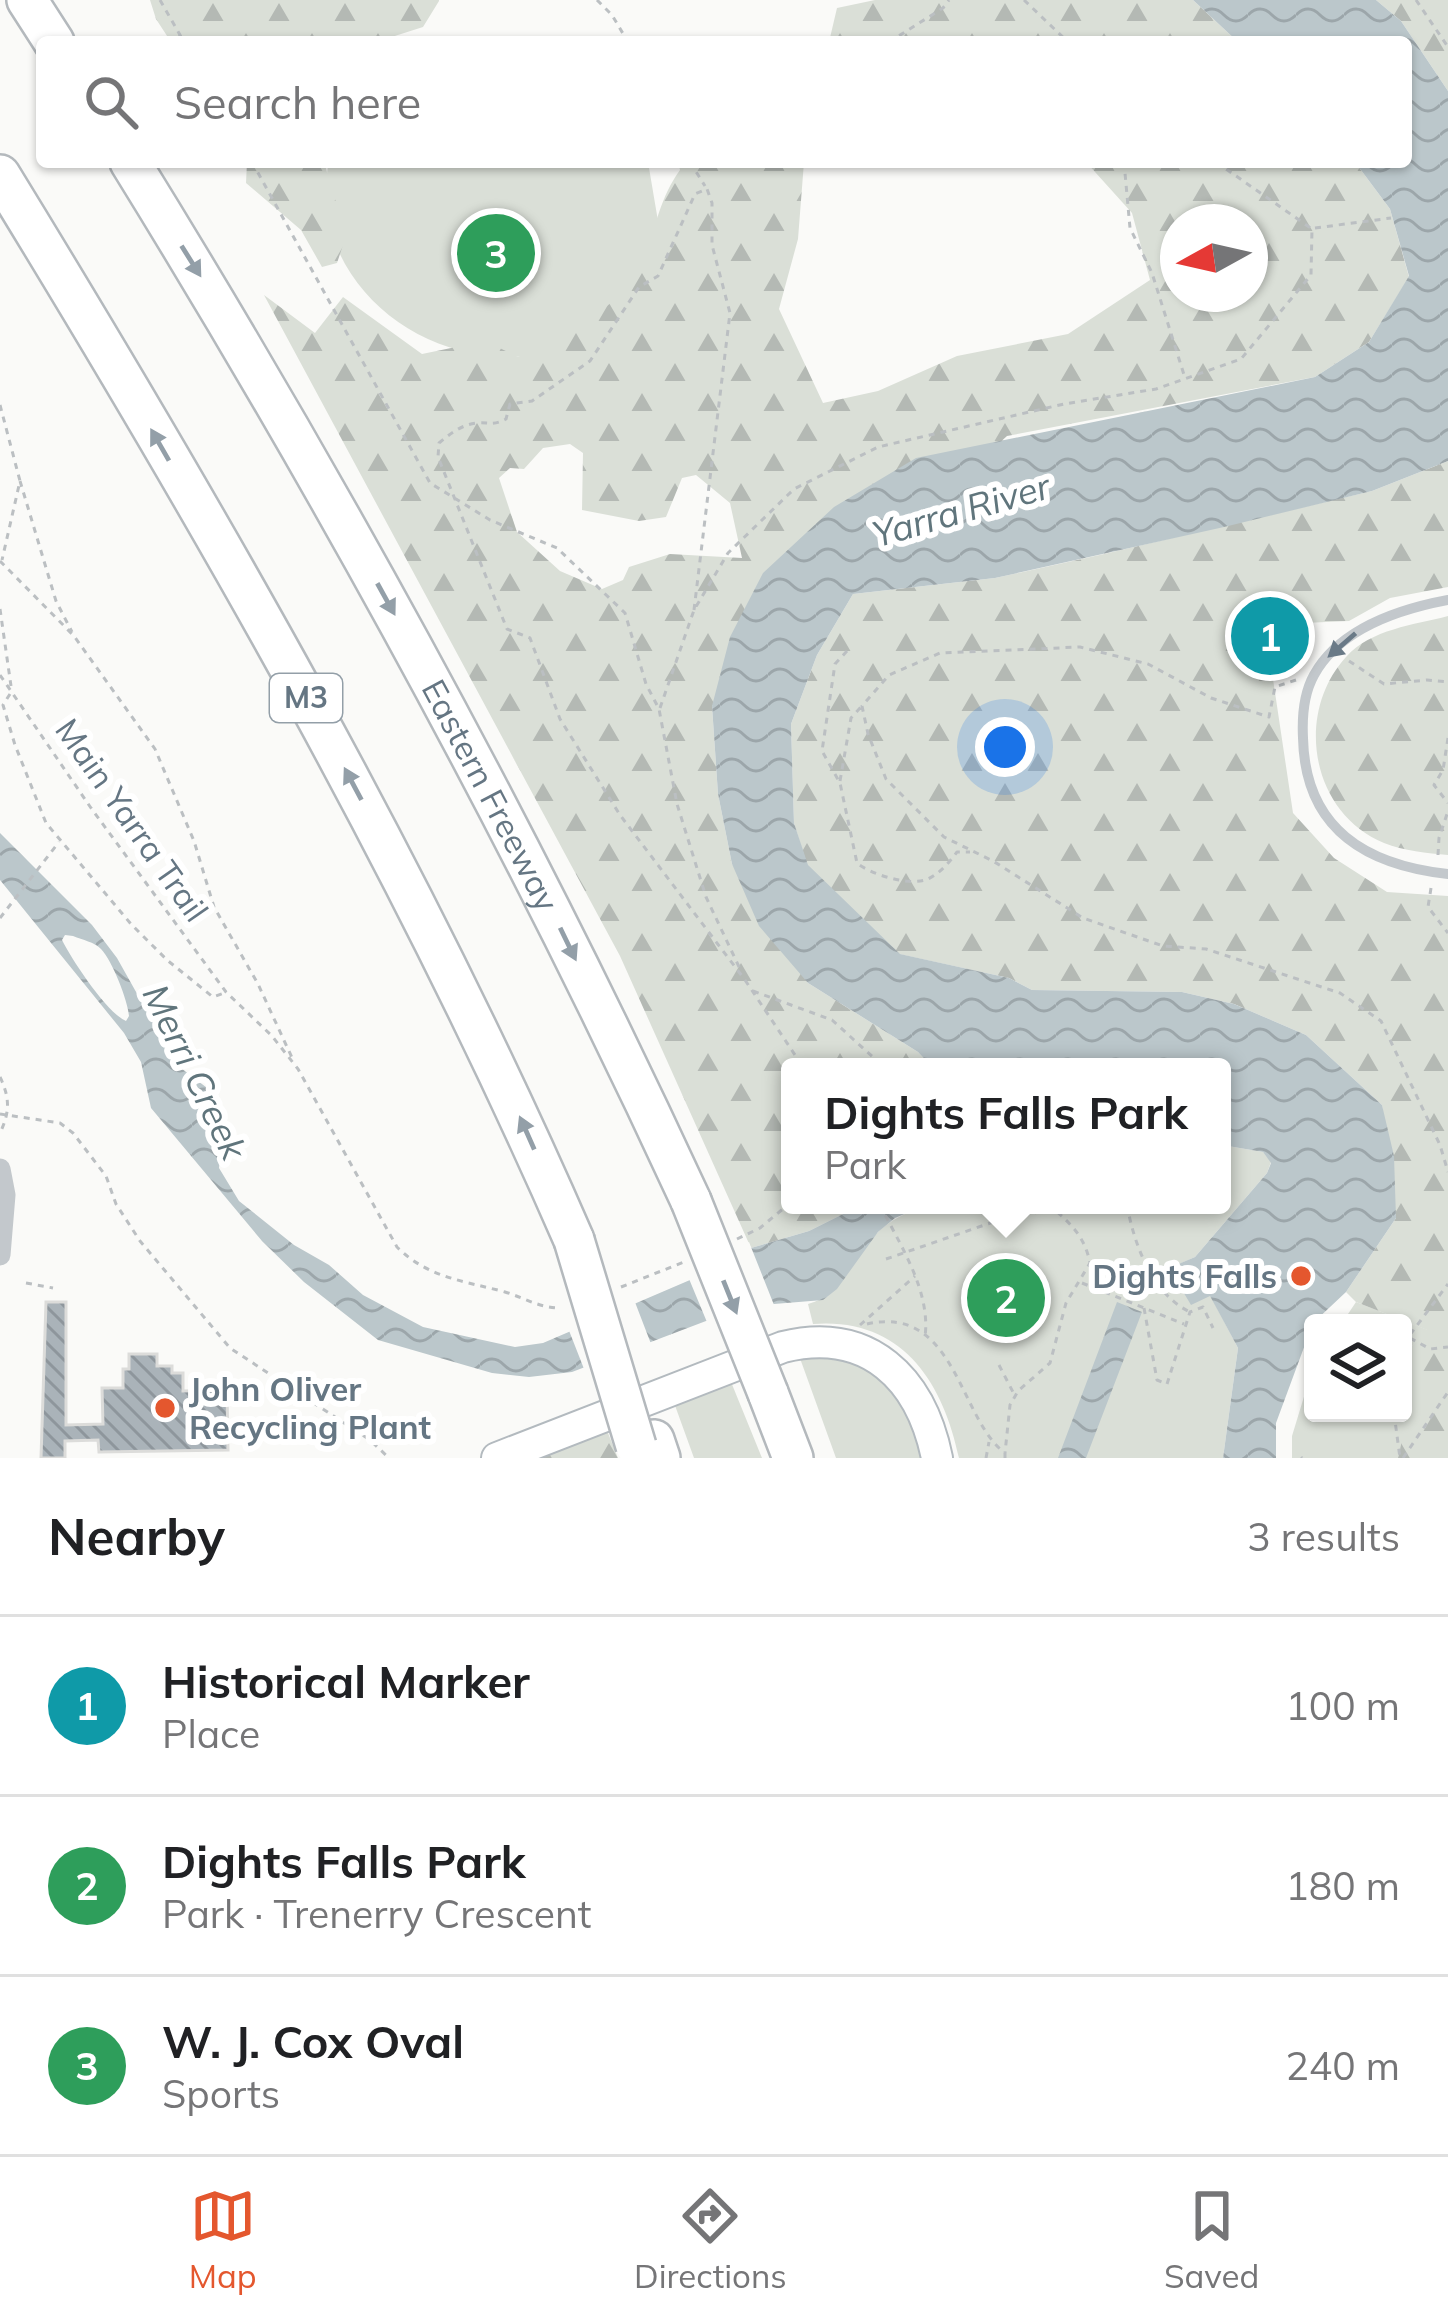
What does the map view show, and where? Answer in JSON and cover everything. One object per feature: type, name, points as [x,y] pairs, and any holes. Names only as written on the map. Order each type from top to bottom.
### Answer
[{"type":"highway","points":[[27,0],[49,36]]},
{"type":"highway","name":"Eastern Freeway","points":[[134,168],[296,439],[469,751],[572,952],[691,1201],[793,1458]]},
{"type":"highway","name":"M3","points":[[0,176],[343,764],[470,1010],[574,1240],[648,1450]]},
{"type":"street","points":[[0,1169],[5,1195],[0,1255]]},
{"type":"street","points":[[497,1458],[783,1347],[808,1342],[855,1348],[902,1376],[927,1416],[937,1458]]},
{"type":"lane","points":[[1448,600],[1378,620],[1343,643],[1315,674],[1302,731],[1308,780],[1333,825],[1369,854],[1448,874]]},
{"type":"path","points":[[160,0],[181,36]]},
{"type":"path","points":[[597,0],[624,36]]},
{"type":"path","points":[[899,36],[950,0]]},
{"type":"path","points":[[1024,0],[1062,36]]},
{"type":"path","points":[[1416,0],[1448,46]]},
{"type":"path","points":[[255,168],[430,482],[490,520],[556,548],[625,613],[659,709],[676,804],[706,897],[745,980]]},
{"type":"path","points":[[694,168],[712,203],[712,245],[730,313],[694,610]]},
{"type":"path","points":[[1125,168],[1130,228],[1152,273],[1186,380]]},
{"type":"path","points":[[1225,168],[1312,229],[1390,218]]},
{"type":"path","points":[[707,189],[694,194],[658,276],[639,287],[590,361],[532,401],[510,404],[506,419],[457,429],[440,443],[438,457],[507,629],[530,638],[560,719],[620,815],[745,980],[797,1058]]},
{"type":"path","points":[[659,709],[694,610],[728,553],[794,488],[878,446],[1186,380],[1241,359],[1311,275],[1312,229]]},
{"type":"path","points":[[0,405],[56,601],[74,636],[155,748],[194,841],[214,907],[397,1247],[412,1263],[442,1276],[501,1291],[526,1303],[570,1307]]},
{"type":"path","points":[[20,481],[1,562],[74,636]]},
{"type":"path","points":[[0,609],[12,691],[3,705],[46,824],[166,960],[213,997],[226,992],[298,1069]]},
{"type":"path","points":[[978,853],[957,852],[944,869],[924,880],[863,869],[857,863],[840,783],[840,761],[851,718],[889,675],[940,653],[1080,646],[1148,664],[1211,698],[1269,717],[1275,687],[1347,659],[1384,684],[1448,682]]},
{"type":"path","points":[[840,783],[822,751],[822,733],[836,664],[847,651]]},
{"type":"path","name":"Main Yarra Trail","points":[[0,675],[226,992]]},
{"type":"path","points":[[862,706],[886,779],[944,837],[1083,918],[1162,946],[1206,949],[1340,993],[1382,1021],[1448,1172]]},
{"type":"path","points":[[1448,738],[1443,770],[1434,785],[1448,807],[1429,907],[1448,933]]},
{"type":"path","points":[[0,918],[60,840]]},
{"type":"path","points":[[752,991],[832,1020],[874,1058]]},
{"type":"path","points":[[0,1077],[8,1092],[8,1115],[0,1133]]},
{"type":"path","points":[[0,1114],[60,1123],[73,1133],[106,1176],[116,1204],[140,1241],[230,1348],[370,1440],[389,1458]]},
{"type":"path","points":[[728,1243],[760,1228],[781,1210]]},
{"type":"path","points":[[884,1214],[915,1276],[927,1322],[925,1338]]},
{"type":"path","points":[[886,1259],[1025,1214]]},
{"type":"path","points":[[1005,1456],[1010,1405],[1050,1363],[1066,1303],[1090,1263],[1087,1246],[1063,1214]]},
{"type":"path","points":[[1129,1214],[1136,1247],[1175,1305],[1190,1312],[1203,1307],[1213,1328]]},
{"type":"path","points":[[609,1292],[688,1260]]},
{"type":"path","points":[[915,1276],[858,1329],[880,1321],[911,1327],[925,1338],[951,1363],[990,1441],[1005,1456]]},
{"type":"path","points":[[1081,1282],[1186,1325]]},
{"type":"path","points":[[26,1283],[53,1288]]},
{"type":"path","points":[[1412,1331],[1448,1284]]},
{"type":"path","points":[[1144,1308],[1157,1380],[1167,1384],[1190,1312]]},
{"type":"path","points":[[1412,1338],[1430,1349],[1448,1347]]},
{"type":"path","points":[[999,1365],[1015,1396]]},
{"type":"path","points":[[1401,1458],[1448,1392]]},
{"type":"path","points":[[1395,1422],[1401,1458]]},
{"type":"path","points":[[986,1458],[990,1441]]},
{"type":"green space","points":[[150,0],[439,0],[423,27],[395,36],[167,36]]},
{"type":"green space","points":[[875,0],[1193,0],[1232,36],[830,36],[837,8]]},
{"type":"green space","points":[[1376,0],[1448,0],[1448,91],[1412,36]]},
{"type":"green space","points":[[247,168],[326,168],[346,236],[337,263],[322,267],[301,230],[246,183]]},
{"type":"green space","points":[[328,168],[649,168],[658,221],[633,295],[540,351],[512,357],[449,347],[388,315],[344,263],[331,231],[326,197]]},
{"type":"green space","points":[[680,168],[804,168],[798,239],[779,309],[823,403],[878,391],[957,356],[1068,334],[1150,280],[1132,213],[1091,168],[1359,168],[1390,209],[1409,277],[1369,342],[1315,377],[1007,436],[712,706],[718,794],[732,864],[808,983],[924,1058],[781,1058],[781,1214],[843,1214],[809,1231],[751,1248],[620,956],[264,295],[315,333],[343,297],[422,354],[485,341],[518,357],[603,309],[631,283]],"holes":[[[570,444],[583,453],[582,510],[639,521],[666,517],[682,478],[696,475],[730,503],[742,558],[670,554],[629,567],[623,580],[602,589],[560,571],[517,532],[499,478],[510,468],[524,469],[543,448]]]},
{"type":"green space","points":[[1448,461],[1448,587],[1390,598],[1349,621],[1259,625],[1249,632],[1273,679],[1293,813],[1334,858],[1387,892],[1448,896],[1448,1458],[1398,1458],[1404,1422],[1412,1422],[1412,1346],[1427,1330],[1412,1324],[1412,1314],[1386,1314],[1356,1302],[1346,1292],[1396,1218],[1382,1105],[1306,1035],[1234,1004],[1182,992],[1032,990],[1009,978],[899,954],[807,865],[794,823],[791,724],[817,655],[853,594],[995,578],[1372,491]]},
{"type":"green space","points":[[1448,616],[1448,855],[1392,846],[1359,829],[1326,786],[1316,733],[1330,680],[1356,648],[1394,629]]},
{"type":"green space","points":[[1231,1147],[1263,1152],[1271,1162],[1267,1173],[1195,1257],[1170,1268],[1210,1295],[1238,1348],[1223,1458],[959,1458],[942,1404],[913,1360],[871,1331],[813,1324],[808,1304],[830,1293],[867,1244],[906,1214],[1231,1214]]},
{"type":"green space","points":[[1356,1302],[1387,1314],[1348,1314]]},
{"type":"green space","points":[[1412,1324],[1428,1330],[1412,1346]]},
{"type":"green space","points":[[831,1348],[906,1394],[922,1458],[836,1458],[797,1350]]},
{"type":"green space","points":[[729,1377],[762,1458],[694,1458],[673,1400]]},
{"type":"green space","points":[[1304,1397],[1304,1422],[1408,1423],[1398,1458],[1292,1458],[1292,1436]]},
{"type":"green space","points":[[606,1428],[618,1458],[530,1458]]},
{"type":"water","points":[[1193,0],[1376,0],[1411,36],[1232,36]]},
{"type":"water","name":"Yarra River","points":[[1412,37],[1448,91],[1448,461],[1372,491],[1224,527],[995,578],[853,594],[817,655],[791,724],[794,823],[808,865],[900,954],[1009,978],[1032,990],[1182,992],[1234,1004],[1306,1035],[1382,1105],[1394,1156],[1396,1218],[1346,1292],[1323,1314],[1304,1314],[1304,1347],[1276,1423],[1276,1458],[1223,1458],[1238,1348],[1210,1296],[1191,1305],[1169,1268],[1195,1257],[1271,1163],[1263,1152],[1231,1147],[1231,1058],[924,1058],[808,983],[759,926],[732,864],[718,794],[712,706],[730,637],[763,573],[834,507],[916,458],[1315,377],[1369,342],[1409,276],[1390,209],[1359,168],[1412,168]]},
{"type":"water","points":[[0,833],[92,925],[117,958],[177,1065],[215,1094],[224,1123],[219,1168],[239,1201],[363,1295],[423,1327],[515,1347],[543,1343],[690,1280],[751,1248],[809,1231],[843,1214],[905,1214],[878,1232],[837,1289],[823,1300],[774,1304],[706,1321],[572,1372],[529,1377],[492,1373],[378,1340],[304,1282],[262,1241],[151,1108],[141,1062],[124,1033],[0,880]],"holes":[[[65,935],[77,937],[98,947],[119,981],[129,1016],[126,1021],[100,997],[62,940]]]},
{"type":"water","points":[[1117,1302],[1142,1312],[1086,1458],[1058,1458]]},
{"type":"pier","points":[[749,1242],[776,1310],[709,1327],[687,1274]]},
{"type":"pier","points":[[633,1297],[653,1349],[586,1374],[568,1328]]},
{"type":"building","name":"John Oliver Recycling Plant","points":[[46,1302],[66,1302],[66,1425],[103,1424],[102,1388],[123,1388],[129,1354],[157,1354],[157,1366],[172,1366],[172,1373],[183,1373],[183,1391],[227,1390],[228,1450],[99,1452],[98,1440],[65,1441],[65,1458],[41,1458]]},
{"type":"place","name":"W. J. Cox Oval","points":[[496,253]]},
{"type":"place","name":"Historical Marker","points":[[1270,636]]},
{"type":"place","name":"Dights Falls","points":[[1301,1276]]},
{"type":"place","name":"Dights Falls Park","points":[[1006,1298]]},
{"type":"place","name":"John Oliver Recycling Plant","points":[[165,1408]]},
{"type":"water label","name":"Merri Creek","points":[[195,1072]]}]
